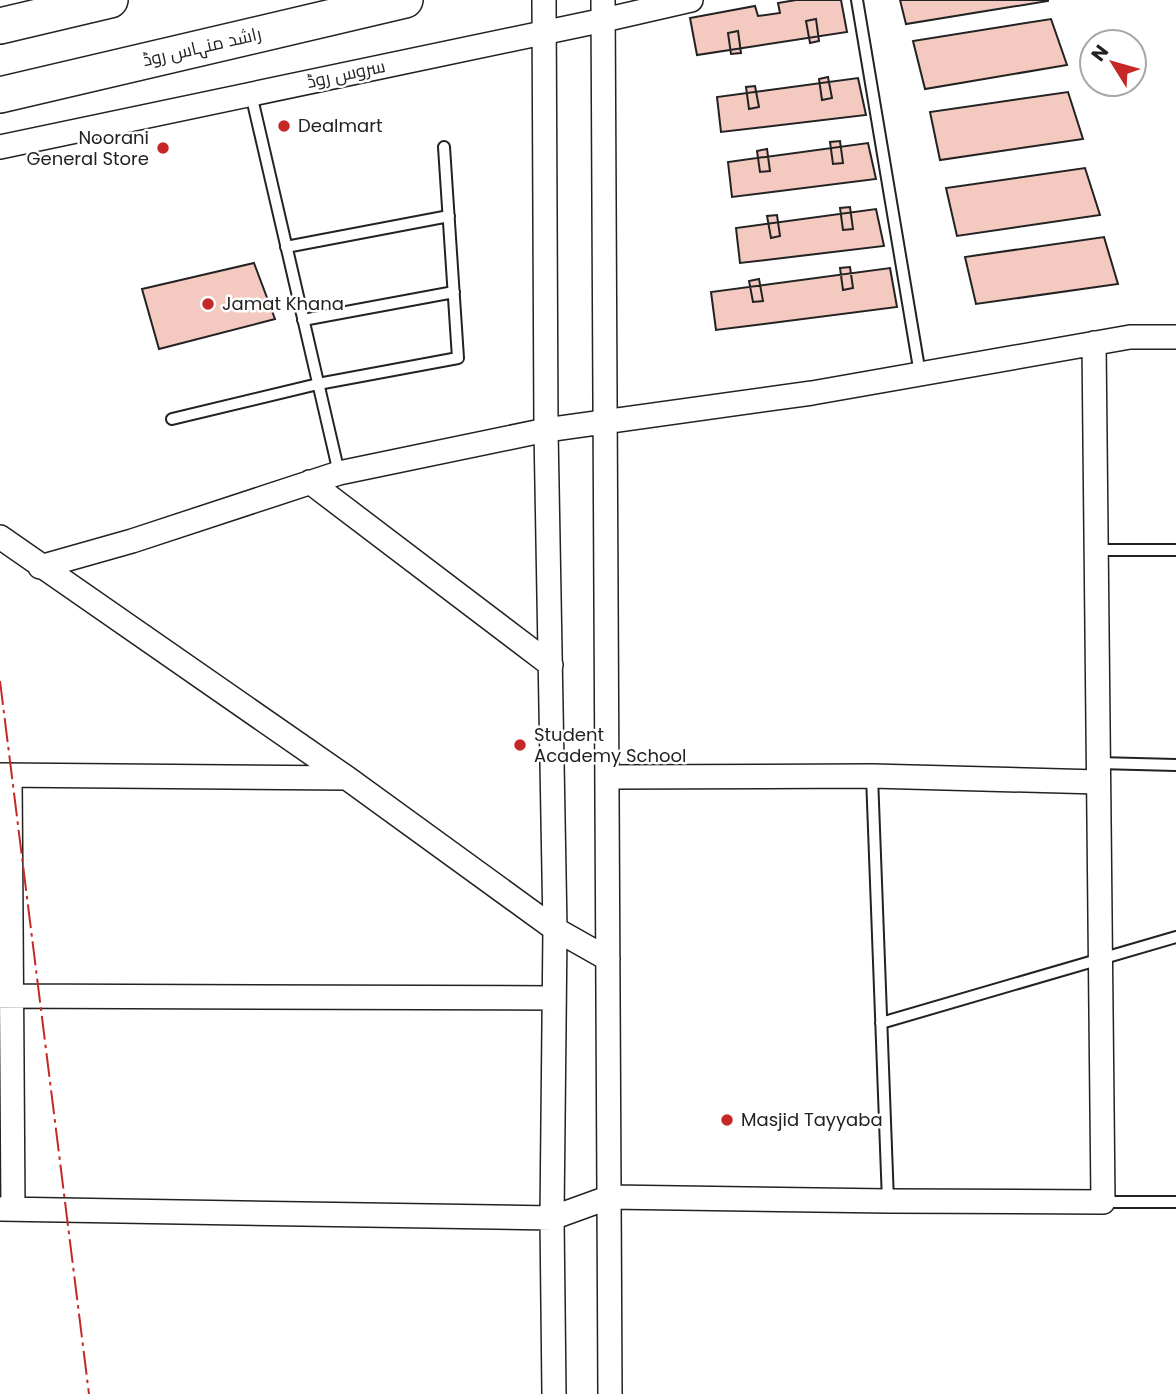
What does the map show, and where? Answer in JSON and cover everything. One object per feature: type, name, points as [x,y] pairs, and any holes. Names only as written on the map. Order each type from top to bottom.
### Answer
[{"type":"main road","points":[[0,26],[110,0]]},
{"type":"main road","name":"راشد منہاس روڈ","points":[[0,95],[405,0]]},
{"type":"street","points":[[544,0],[546,430],[555,929],[552,1218],[554,1394]]},
{"type":"street","name":"سروس روڈ","points":[[0,146],[546,32],[603,10],[691,0]]},
{"type":"street","points":[[603,10],[610,1394]]},
{"type":"street","points":[[21,558],[132,541],[339,473],[546,430],[812,393],[1130,337],[1176,337]]},
{"type":"street","points":[[347,778],[5,775],[6,1209],[552,1218],[610,1197],[1103,1202],[1094,343]]},
{"type":"street","points":[[310,482],[551,665]]},
{"type":"street","points":[[0,537],[21,558],[347,778],[555,929],[608,959]]},
{"type":"street","points":[[607,777],[1098,773]]},
{"type":"street","points":[[6,996],[554,998]]},
{"type":"lane","points":[[857,0],[920,374]]},
{"type":"lane","points":[[251,94],[339,473]]},
{"type":"lane","points":[[172,419],[318,384],[458,358],[444,147]]},
{"type":"lane","points":[[286,247],[449,216]]},
{"type":"lane","points":[[303,320],[454,292]]},
{"type":"lane","points":[[1096,550],[1176,550]]},
{"type":"lane","points":[[1098,773],[1176,765]]},
{"type":"lane","points":[[872,776],[888,1201]]},
{"type":"lane","points":[[881,1023],[1176,937]]},
{"type":"lane","points":[[1103,1202],[1176,1202]]},
{"type":"building","points":[[796,0],[841,0],[847,32],[697,55],[690,18],[755,6],[758,16],[780,13],[778,3]]},
{"type":"building","points":[[900,0],[1048,0],[1048,1],[906,24]]},
{"type":"building","points":[[816,19],[819,41],[810,43],[806,21]]},
{"type":"building","points":[[1051,19],[1067,65],[925,89],[913,41]]},
{"type":"building","points":[[738,31],[741,53],[731,54],[728,33]]},
{"type":"building","points":[[828,77],[832,98],[822,100],[819,79]]},
{"type":"building","points":[[858,78],[866,115],[721,132],[717,97]]},
{"type":"building","points":[[755,86],[759,107],[749,109],[746,87]]},
{"type":"building","points":[[1068,92],[1083,139],[940,160],[930,112]]},
{"type":"building","points":[[840,141],[843,163],[833,164],[830,142]]},
{"type":"building","points":[[868,143],[876,179],[732,197],[728,162]]},
{"type":"building","points":[[767,149],[770,171],[760,172],[757,151]]},
{"type":"building","points":[[1085,168],[1100,215],[957,236],[946,188]]},
{"type":"building","points":[[850,207],[853,229],[843,230],[840,208]]},
{"type":"building","points":[[876,209],[884,246],[740,263],[736,228]]},
{"type":"building","points":[[777,215],[780,236],[771,238],[767,216]]},
{"type":"building","points":[[1104,237],[1118,284],[976,304],[965,257]]},
{"type":"building","name":"Jamat Khana","points":[[254,263],[275,319],[159,349],[142,289]]},
{"type":"building","points":[[850,267],[853,288],[843,290],[840,268]]},
{"type":"building","points":[[890,268],[897,307],[716,330],[711,292]]},
{"type":"building","points":[[759,279],[763,301],[753,302],[749,281]]},
{"type":"power","points":[[0,681],[89,1394]]},
{"type":"place","name":"Dealmart","points":[[284,126]]},
{"type":"place","name":"Noorani General Store","points":[[163,148]]},
{"type":"place","name":"Jamat Khana","points":[[208,304]]},
{"type":"place","name":"Student Academy School","points":[[520,745]]},
{"type":"place","name":"Masjid Tayyaba","points":[[727,1120]]}]
